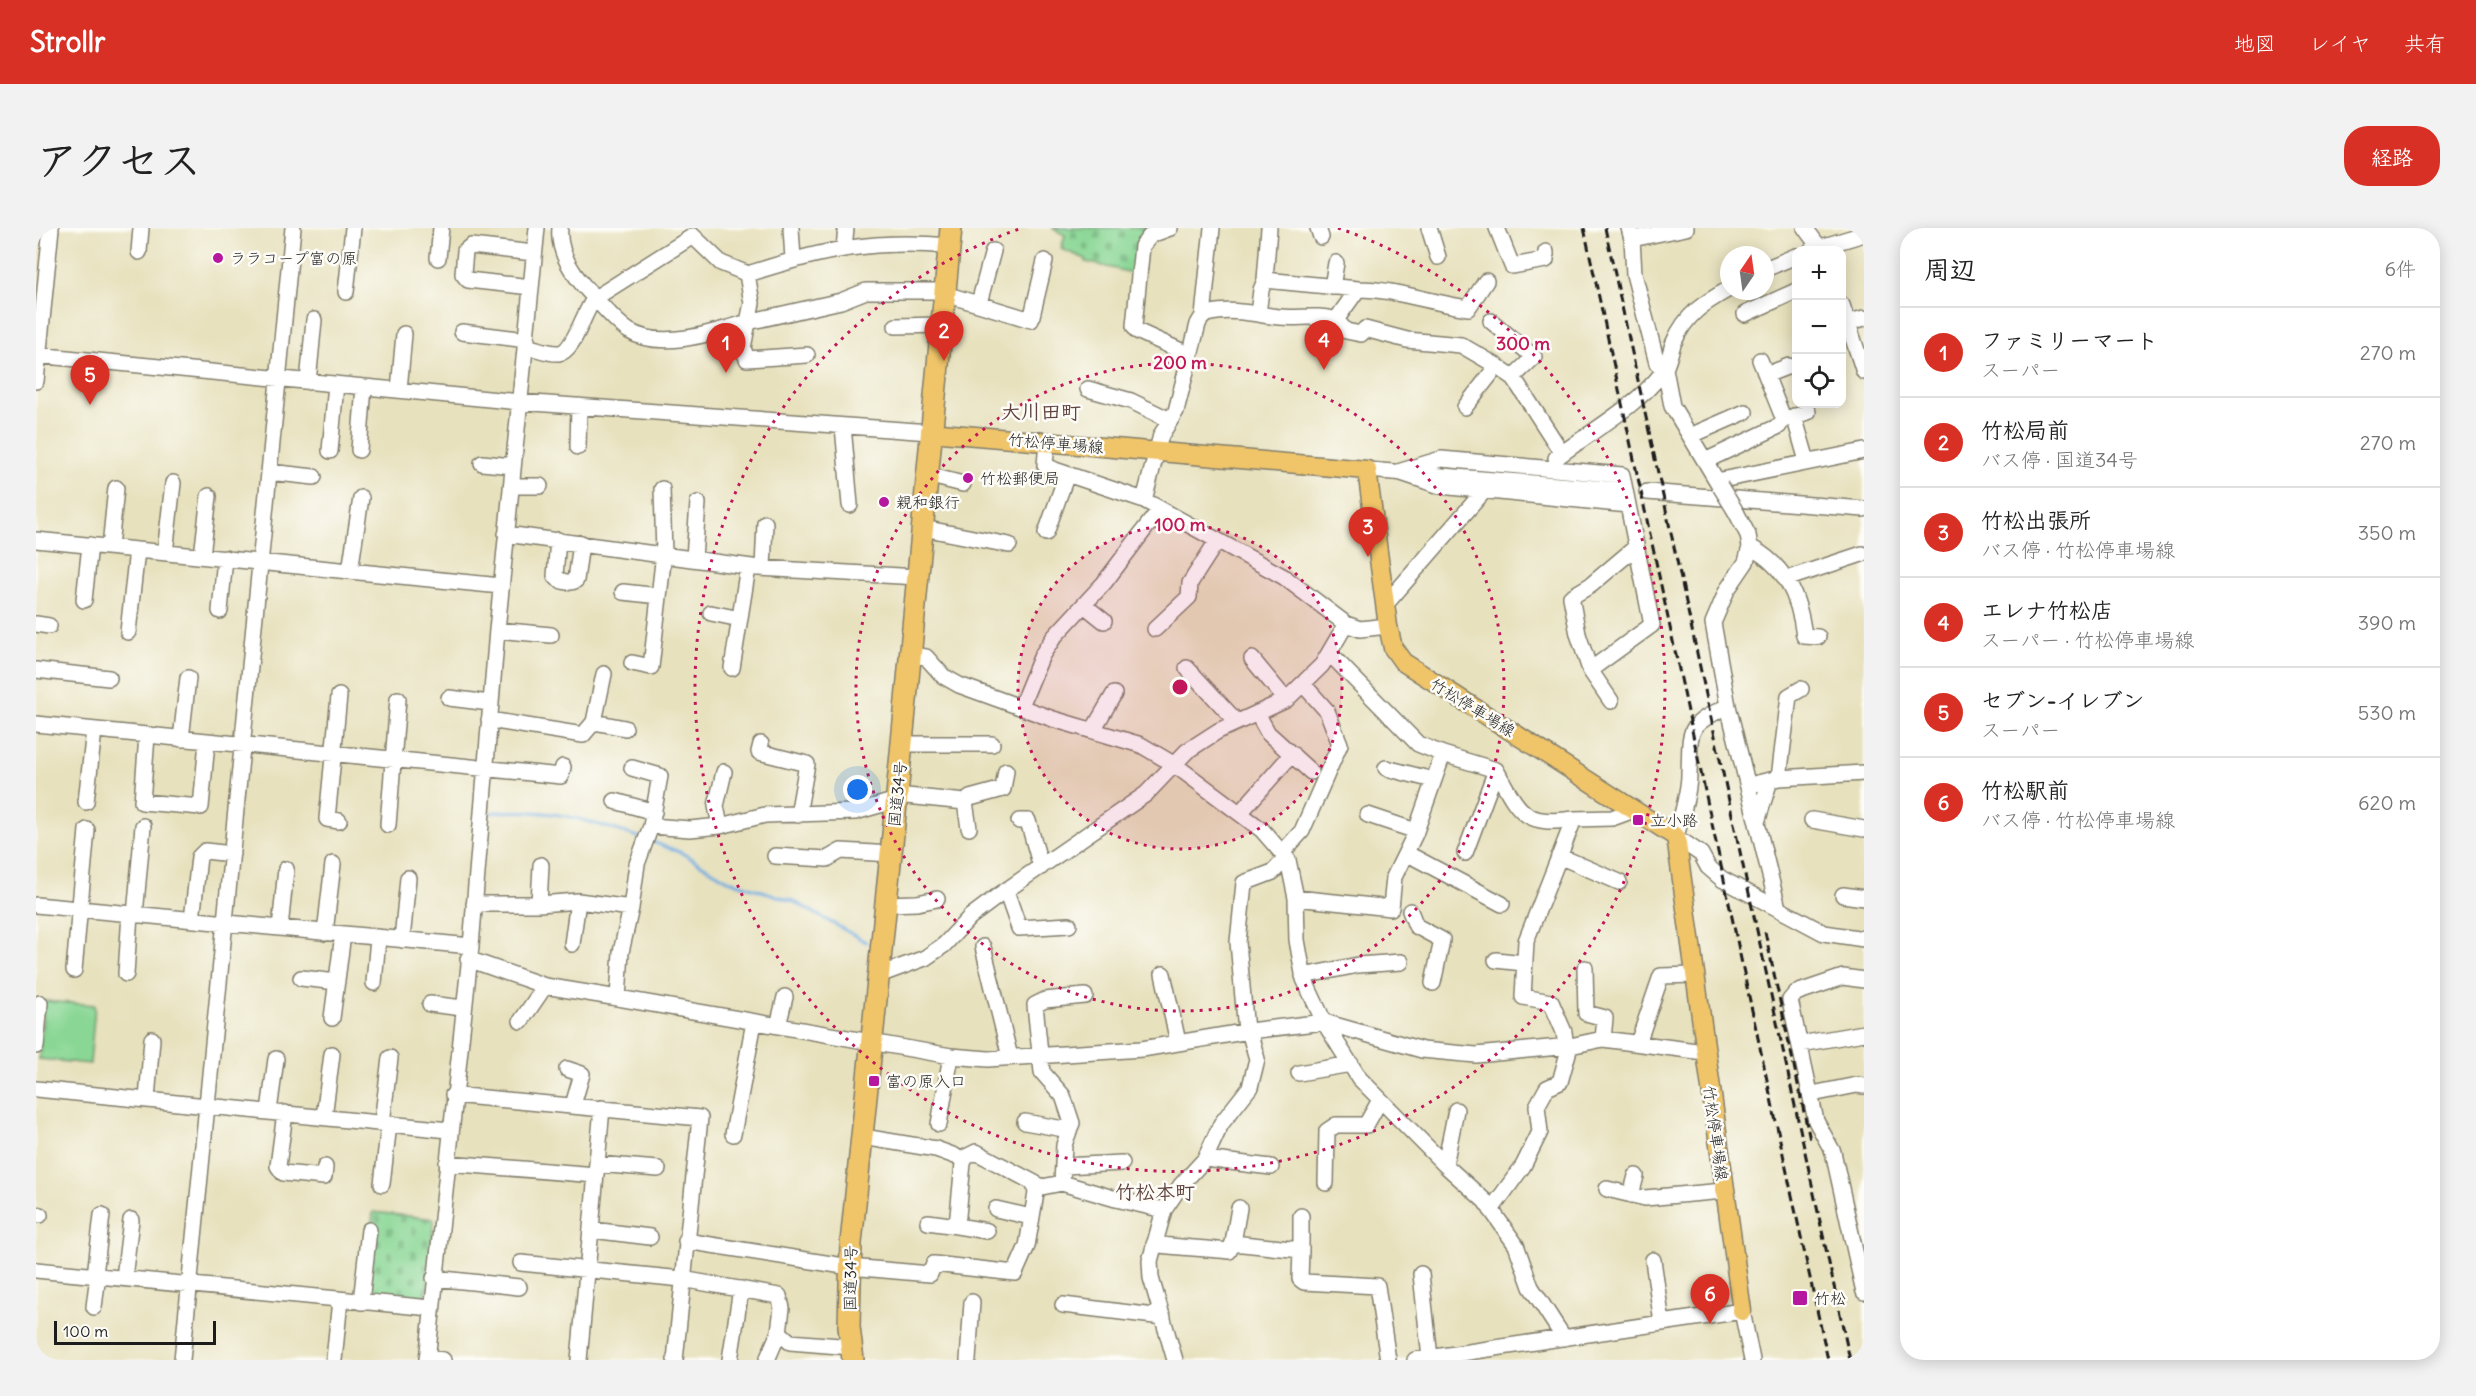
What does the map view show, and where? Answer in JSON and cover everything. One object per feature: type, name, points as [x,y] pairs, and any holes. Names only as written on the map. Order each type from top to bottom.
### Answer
[{"type":"highway","name":"国道34号","points":[[852,1353],[850,1267],[950,237]]},
{"type":"main road","name":"竹松停車場線","points":[[930,432],[1367,470],[1384,605],[1393,648],[1403,662],[1676,837],[1704,1052],[1742,1311]]},
{"type":"street","points":[[36,381],[51,228]]},
{"type":"street","points":[[139,252],[141,228]]},
{"type":"street","points":[[182,1360],[293,228]]},
{"type":"street","points":[[346,292],[353,228]]},
{"type":"street","points":[[438,258],[441,228]]},
{"type":"street","points":[[444,1360],[427,1359],[431,1308],[474,904],[490,703],[537,228]]},
{"type":"street","points":[[560,228],[559,237],[576,279],[630,332],[654,338],[684,339],[835,303],[866,291],[945,293],[1031,320],[1045,261]]},
{"type":"street","points":[[791,228],[793,259]]},
{"type":"street","points":[[844,248],[846,228]]},
{"type":"street","points":[[1144,500],[1161,435],[1176,411],[1198,324],[1203,316],[1212,228]]},
{"type":"street","points":[[1258,314],[1261,290],[1265,280],[1269,228]]},
{"type":"street","points":[[1429,228],[1438,257]]},
{"type":"street","points":[[1497,228],[1512,266],[1546,260],[1546,252]]},
{"type":"street","points":[[1686,228],[1630,233],[1634,274],[1657,363],[1665,369],[1672,406],[1748,535],[1750,547],[1746,562],[1727,590],[1713,623],[1728,706],[1778,908]]},
{"type":"street","points":[[1805,228],[1817,246]]},
{"type":"street","points":[[1164,229],[1146,239],[1142,246],[1134,326],[1137,331],[1190,355]]},
{"type":"street","points":[[462,332],[526,343],[559,353],[566,351],[572,344],[586,307],[595,298],[692,232],[721,263],[747,274],[793,259],[889,236],[950,237]]},
{"type":"street","points":[[1828,246],[1864,234]]},
{"type":"street","points":[[531,287],[468,280],[463,274],[465,251],[471,246],[534,253]]},
{"type":"street","points":[[979,303],[993,251]]},
{"type":"street","points":[[1774,265],[1792,258]]},
{"type":"street","points":[[1332,287],[1336,263]]},
{"type":"street","points":[[747,274],[752,303],[743,348],[747,359],[807,355]]},
{"type":"street","points":[[1265,280],[1380,289],[1436,303],[1468,308],[1486,281]]},
{"type":"street","points":[[1336,320],[1358,289]]},
{"type":"street","points":[[1745,314],[1792,293]]},
{"type":"street","points":[[1543,468],[1596,431],[1651,385],[1665,369],[1684,321],[1704,302],[1720,294]]},
{"type":"street","points":[[1203,316],[1210,313],[1233,312],[1282,317],[1323,316],[1336,320],[1346,331],[1361,334],[1365,329],[1407,340],[1461,345],[1513,377],[1562,453]]},
{"type":"street","points":[[1846,317],[1864,318]]},
{"type":"street","points":[[308,382],[314,320]]},
{"type":"street","points":[[1491,321],[1534,357],[1513,377]]},
{"type":"street","points":[[896,326],[941,325]]},
{"type":"street","points":[[399,390],[405,334]]},
{"type":"street","points":[[1847,343],[1864,372]]},
{"type":"street","points":[[37,355],[520,402],[930,432]]},
{"type":"street","points":[[1760,360],[1784,420],[1801,414],[1807,461]]},
{"type":"street","points":[[1465,408],[1497,366]]},
{"type":"street","points":[[1766,375],[1789,366]]},
{"type":"street","points":[[330,451],[336,384]]},
{"type":"street","points":[[360,450],[364,387]]},
{"type":"street","points":[[1088,389],[1131,401],[1170,420]]},
{"type":"street","points":[[578,447],[579,406]]},
{"type":"street","points":[[1690,436],[1745,412]]},
{"type":"street","points":[[843,426],[850,505]]},
{"type":"street","points":[[1705,461],[1779,426]]},
{"type":"street","points":[[1047,442],[1046,465],[1144,500],[1284,577],[1346,624],[1360,629],[1388,626]]},
{"type":"street","points":[[1719,483],[1807,461],[1864,450]]},
{"type":"street","points":[[1398,472],[1441,459],[1623,475],[1652,625],[1590,670]]},
{"type":"street","points":[[482,462],[513,466]]},
{"type":"street","points":[[1367,470],[1620,490]]},
{"type":"street","points":[[269,472],[314,477]]},
{"type":"street","points":[[1398,472],[1440,486],[1628,505]]},
{"type":"street","points":[[1046,533],[1067,474]]},
{"type":"street","points":[[927,476],[963,484]]},
{"type":"street","points":[[165,553],[174,483]]},
{"type":"street","points":[[511,486],[540,486]]},
{"type":"street","points":[[110,547],[116,489]]},
{"type":"street","points":[[632,663],[651,667],[664,553],[662,489]]},
{"type":"street","points":[[1384,605],[1484,491]]},
{"type":"street","points":[[1647,492],[1864,509]]},
{"type":"street","points":[[202,556],[209,496]]},
{"type":"street","points":[[350,571],[361,498]]},
{"type":"street","points":[[694,558],[698,503]]},
{"type":"street","points":[[1021,706],[1042,656],[1054,637],[1132,548],[1160,509]]},
{"type":"street","points":[[732,668],[740,619],[756,567],[765,523]]},
{"type":"street","points":[[922,528],[1009,545]]},
{"type":"street","points":[[506,534],[664,553],[756,567],[918,577]]},
{"type":"street","points":[[36,540],[501,586]]},
{"type":"street","points":[[558,540],[555,576],[559,580],[572,582],[576,580],[581,543]]},
{"type":"street","points":[[1155,629],[1189,597],[1190,583],[1217,540]]},
{"type":"street","points":[[84,600],[90,545]]},
{"type":"street","points":[[1611,700],[1590,670],[1578,634],[1570,597],[1592,585],[1636,547]]},
{"type":"street","points":[[1750,547],[1765,555],[1786,579],[1799,603],[1804,636],[1818,637]]},
{"type":"street","points":[[128,632],[137,550]]},
{"type":"street","points":[[1786,579],[1862,554]]},
{"type":"street","points":[[220,611],[225,558]]},
{"type":"street","points":[[623,592],[659,596]]},
{"type":"street","points":[[1189,592],[1202,602]]},
{"type":"street","points":[[1084,605],[1104,621]]},
{"type":"street","points":[[711,613],[740,619]]},
{"type":"street","points":[[879,975],[925,957],[944,945],[970,917],[1146,794],[1187,751],[1238,722],[1286,700],[1330,654],[1346,624]]},
{"type":"street","points":[[497,630],[551,635]]},
{"type":"street","points":[[1330,654],[1418,744],[1496,770],[1521,811],[1535,821],[1550,823],[1574,819],[1612,818],[1634,810]]},
{"type":"street","points":[[911,655],[926,657],[943,676],[959,685],[1142,746],[1175,765],[1262,830],[1284,855],[1296,898],[1297,940],[1303,976],[1324,1022],[1351,1064],[1380,1100],[1491,1210],[1516,1245],[1531,1287],[1564,1338]]},
{"type":"street","points":[[1252,658],[1286,700]]},
{"type":"street","points":[[1187,668],[1238,722]]},
{"type":"street","points":[[36,670],[103,674]]},
{"type":"street","points":[[489,720],[584,735],[594,722],[604,674]]},
{"type":"street","points":[[181,739],[188,678]]},
{"type":"street","points":[[1175,1360],[1151,1278],[1150,1260],[1164,1210],[1181,1185],[1205,1159],[1221,1124],[1250,1087],[1257,1059],[1248,1031],[1238,942],[1244,883],[1273,872],[1302,831],[1340,744],[1327,711],[1303,684]]},
{"type":"street","points":[[1758,821],[1774,779],[1789,696],[1801,689]]},
{"type":"street","points":[[1093,730],[1114,694]]},
{"type":"street","points":[[327,819],[339,696]]},
{"type":"street","points":[[449,698],[490,703]]},
{"type":"street","points":[[388,825],[398,699]]},
{"type":"street","points":[[1728,706],[1702,718],[1694,728],[1688,747],[1690,775],[1676,837],[1701,854],[1708,867],[1722,879],[1824,933],[1864,939]]},
{"type":"street","points":[[1257,713],[1268,732],[1311,772]]},
{"type":"street","points":[[594,722],[624,728]]},
{"type":"street","points":[[36,724],[561,776]]},
{"type":"street","points":[[86,802],[94,730]]},
{"type":"street","points":[[147,736],[142,802],[201,807],[207,742]]},
{"type":"street","points":[[902,744],[992,744]]},
{"type":"street","points":[[759,753],[792,755],[807,764],[798,815]]},
{"type":"street","points":[[1240,813],[1292,754]]},
{"type":"street","points":[[1391,908],[1394,878],[1416,831],[1443,754]]},
{"type":"street","points":[[618,998],[621,952],[632,908],[637,864],[649,829],[660,776],[632,768]]},
{"type":"street","points":[[1386,768],[1433,780]]},
{"type":"street","points":[[1465,853],[1496,770]]},
{"type":"street","points":[[615,801],[649,829],[690,829],[720,826],[765,815],[855,812],[897,798],[965,802],[970,798],[1003,789],[1006,771]]},
{"type":"street","points":[[720,826],[716,807],[724,772]]},
{"type":"street","points":[[1749,785],[1774,779],[1864,773]]},
{"type":"street","points":[[965,802],[969,828]]},
{"type":"street","points":[[1368,815],[1416,831]]},
{"type":"street","points":[[1491,1210],[1523,1166],[1540,1132],[1537,1106],[1547,1088],[1560,1082],[1568,1047],[1551,1002],[1523,997],[1526,941],[1574,819]]},
{"type":"street","points":[[1812,820],[1864,829]]},
{"type":"street","points":[[1027,821],[1041,867]]},
{"type":"street","points":[[126,974],[143,826]]},
{"type":"street","points":[[74,970],[87,830]]},
{"type":"street","points":[[192,920],[199,857],[205,851],[232,854]]},
{"type":"street","points":[[775,856],[827,859],[841,851],[891,854]]},
{"type":"street","points":[[1406,853],[1502,904]]},
{"type":"street","points":[[1559,856],[1618,882]]},
{"type":"street","points":[[325,933],[333,864]]},
{"type":"street","points":[[539,904],[541,865]]},
{"type":"street","points":[[280,928],[286,869]]},
{"type":"street","points":[[402,940],[408,878]]},
{"type":"street","points":[[1006,891],[1019,928],[1069,925]]},
{"type":"street","points":[[1843,895],[1864,898]]},
{"type":"street","points":[[1296,898],[1412,911],[1416,926],[1442,940],[1433,983]]},
{"type":"street","points":[[885,904],[917,903],[937,899]]},
{"type":"street","points":[[474,904],[578,902],[632,908]]},
{"type":"street","points":[[572,944],[578,902]]},
{"type":"street","points":[[36,905],[402,940],[469,952],[545,986],[951,1056],[1041,1057],[1142,1049],[1248,1031],[1324,1022],[1422,1050],[1476,1055],[1568,1047],[1603,1039],[1704,1052]]},
{"type":"street","points":[[332,1018],[343,934]]},
{"type":"street","points":[[374,983],[378,938]]},
{"type":"street","points":[[983,947],[1010,1057]]},
{"type":"street","points":[[1496,960],[1524,963]]},
{"type":"street","points":[[1303,976],[1358,965],[1401,962]]},
{"type":"street","points":[[1585,968],[1586,1013],[1605,1018],[1603,1039]]},
{"type":"street","points":[[1163,974],[1178,1042]]},
{"type":"street","points":[[1638,1043],[1661,976],[1694,975]]},
{"type":"street","points":[[1863,1286],[1833,1152],[1816,1121],[1790,1000],[1796,993],[1844,977],[1864,980]]},
{"type":"street","points":[[301,978],[337,982]]},
{"type":"street","points":[[521,1022],[545,986]]},
{"type":"street","points":[[1062,1183],[1064,1145],[1072,1123],[1064,1096],[1042,1072],[1035,1005],[1045,1000],[1085,996]]},
{"type":"street","points":[[778,1026],[785,998]]},
{"type":"street","points":[[36,1046],[40,1003]]},
{"type":"street","points":[[430,1004],[463,1008]]},
{"type":"street","points":[[733,1134],[754,1022]]},
{"type":"street","points":[[1800,1044],[1864,1033]]},
{"type":"street","points":[[147,1099],[152,1039]]},
{"type":"street","points":[[324,1117],[332,1054]]},
{"type":"street","points":[[939,1124],[951,1056]]},
{"type":"street","points":[[382,1184],[390,1058]]},
{"type":"street","points":[[276,1059],[278,1166],[283,1173],[324,1176]]},
{"type":"street","points":[[1299,1073],[1351,1064]]},
{"type":"street","points":[[567,1070],[582,1074],[573,1105]]},
{"type":"street","points":[[1812,1094],[1857,1085],[1864,1086]]},
{"type":"street","points":[[36,1089],[208,1104],[449,1130]]},
{"type":"street","points":[[453,1095],[700,1118],[675,1360]]},
{"type":"street","points":[[1326,1183],[1327,1131],[1336,1125],[1366,1125],[1380,1100]]},
{"type":"street","points":[[579,1360],[602,1108]]},
{"type":"street","points":[[1445,1165],[1456,1110]]},
{"type":"street","points":[[1025,1122],[1069,1130]]},
{"type":"street","points":[[863,1137],[936,1149],[955,1156]]},
{"type":"street","points":[[957,1226],[963,1162],[966,1157],[976,1152],[1034,1184],[1049,1187],[1062,1183],[1164,1210]]},
{"type":"street","points":[[1205,1159],[1271,1167]]},
{"type":"street","points":[[447,1162],[597,1170],[658,1168]]},
{"type":"street","points":[[1064,1166],[1122,1163]]},
{"type":"street","points":[[1631,1195],[1636,1176]]},
{"type":"street","points":[[686,1241],[850,1267],[930,1274],[934,1264],[1015,1273],[1027,1246],[1036,1193],[1034,1184]]},
{"type":"street","points":[[1607,1189],[1645,1198],[1724,1191]]},
{"type":"street","points":[[1154,1244],[1198,1251],[1208,1248],[1229,1251],[1233,1244],[1239,1208]]},
{"type":"street","points":[[996,1209],[1031,1217]]},
{"type":"street","points":[[94,1307],[102,1215]]},
{"type":"street","points":[[1301,1216],[1300,1279],[1304,1282],[1377,1286],[1388,1360]]},
{"type":"street","points":[[128,1279],[134,1220]]},
{"type":"street","points":[[928,1222],[987,1231]]},
{"type":"street","points":[[362,1302],[369,1230]]},
{"type":"street","points":[[592,1230],[650,1237]]},
{"type":"street","points":[[1233,1244],[1300,1250]]},
{"type":"street","points":[[1653,1260],[1662,1323]]},
{"type":"street","points":[[521,1263],[682,1278],[779,1296],[782,1308],[779,1332],[767,1360]]},
{"type":"street","points":[[36,1270],[431,1308]]},
{"type":"street","points":[[1421,1274],[1423,1359],[1507,1353],[1564,1338],[1742,1311],[1752,1360]]},
{"type":"street","points":[[434,1278],[519,1287]]},
{"type":"street","points":[[730,1360],[741,1289]]},
{"type":"street","points":[[334,1360],[340,1300]]},
{"type":"street","points":[[968,1360],[972,1302]]},
{"type":"street","points":[[1063,1305],[1163,1317]]},
{"type":"street","points":[[779,1332],[790,1342],[852,1353]]},
{"type":"green space","points":[[1052,228],[1157,228],[1132,273],[1086,262],[1086,259],[1061,249],[1065,235]]},
{"type":"green space","points":[[44,1001],[95,1005],[90,1064],[39,1059]]},
{"type":"green space","points":[[373,1212],[434,1219],[426,1300],[365,1299]]},
{"type":"waterway","points":[[488,813],[548,813],[583,820],[641,838]]},
{"type":"waterway","points":[[650,841],[682,853],[728,880],[793,901],[866,942]]},
{"type":"railway","points":[[1584,228],[1828,1360]]},
{"type":"railway","points":[[1605,228],[1850,1360]]},
{"type":"railway","points":[[1765,932],[1810,1140]]},
{"type":"place","name":"ララコープ富の原","points":[[218,258]]},
{"type":"place","name":"竹松局前","points":[[944,361]]},
{"type":"place","name":"エレナ竹松店","points":[[1324,370]]},
{"type":"place","name":"ファミリーマート","points":[[726,373]]},
{"type":"place","name":"セブン-イレブン","points":[[90,405]]},
{"type":"place","name":"竹松郵便局","points":[[968,478]]},
{"type":"place","name":"親和銀行","points":[[884,502]]},
{"type":"place","name":"竹松出張所","points":[[1368,557]]},
{"type":"place","name":"立小路","points":[[1638,820]]},
{"type":"place","name":"富の原入口","points":[[874,1081]]},
{"type":"place","name":"竹松","points":[[1800,1298]]},
{"type":"place","name":"竹松駅前","points":[[1710,1324]]},
{"type":"district","name":"大川田町","points":[[1041,411]]},
{"type":"district","name":"竹松本町","points":[[1155,1191]]}]
